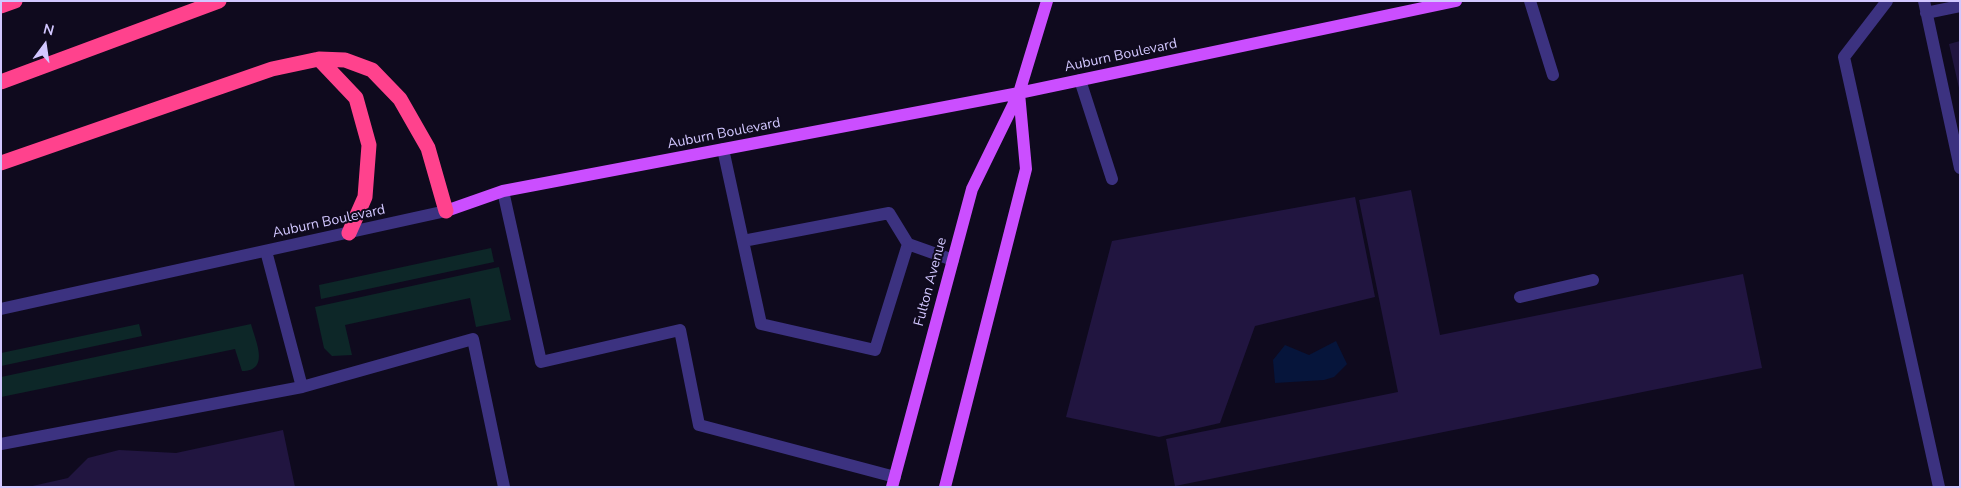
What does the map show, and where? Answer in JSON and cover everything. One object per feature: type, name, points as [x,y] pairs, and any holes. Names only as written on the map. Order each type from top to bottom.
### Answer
[{"type":"highway","points":[[1,6],[15,1]]},
{"type":"highway","points":[[1,82],[219,1]]},
{"type":"highway","points":[[1,163],[272,69],[319,59],[345,60],[372,70],[400,99],[428,148],[446,211]]},
{"type":"highway","points":[[319,59],[356,98],[369,145],[365,196],[349,233]]},
{"type":"main road","name":"Fulton Avenue","points":[[894,482],[972,189],[1019,93],[1047,1]]},
{"type":"main road","name":"Auburn Boulevard","points":[[446,211],[503,191],[1019,93],[1456,1]]},
{"type":"main road","name":"Fulton Avenue","points":[[945,487],[1026,169],[1019,93]]},
{"type":"street","points":[[1530,1],[1553,75]]},
{"type":"street","points":[[1887,1],[1844,57],[1939,487]]},
{"type":"street","points":[[1960,6],[1925,7],[1960,168]]},
{"type":"street","points":[[1080,80],[1112,179]]},
{"type":"street","points":[[723,149],[761,324],[875,350],[908,244]]},
{"type":"street","points":[[503,191],[541,362],[680,330],[698,425],[894,482]]},
{"type":"street","name":"Auburn Boulevard","points":[[1,309],[446,211]]},
{"type":"street","points":[[743,241],[890,213],[908,244],[953,260]]},
{"type":"street","points":[[266,251],[302,387]]},
{"type":"street","points":[[1520,296],[1593,280]]},
{"type":"street","points":[[1,444],[302,387],[473,339],[504,487]]},
{"type":"green space","points":[[491,248],[494,262],[321,299],[319,285]]},
{"type":"green space","points":[[499,267],[511,320],[476,327],[470,298],[345,325],[352,355],[332,356],[324,348],[315,307]]},
{"type":"green space","points":[[139,324],[142,336],[1,366],[1,353]]},
{"type":"green space","points":[[251,324],[258,346],[259,360],[251,370],[242,371],[235,349],[1,397],[1,377]]},
{"type":"water","points":[[1336,341],[1347,364],[1334,377],[1324,380],[1275,383],[1273,360],[1285,345],[1309,355]]},
{"type":"building","points":[[1960,41],[1960,88],[1959,88],[1949,44]]},
{"type":"building","points":[[1411,190],[1440,335],[1743,274],[1762,368],[1175,486],[1166,439],[1398,392],[1359,200]]},
{"type":"building","points":[[1355,197],[1375,297],[1255,326],[1220,423],[1159,437],[1066,417],[1112,241]]},
{"type":"building","points":[[283,430],[295,487],[28,487],[68,478],[88,458],[119,450],[176,453]]}]
